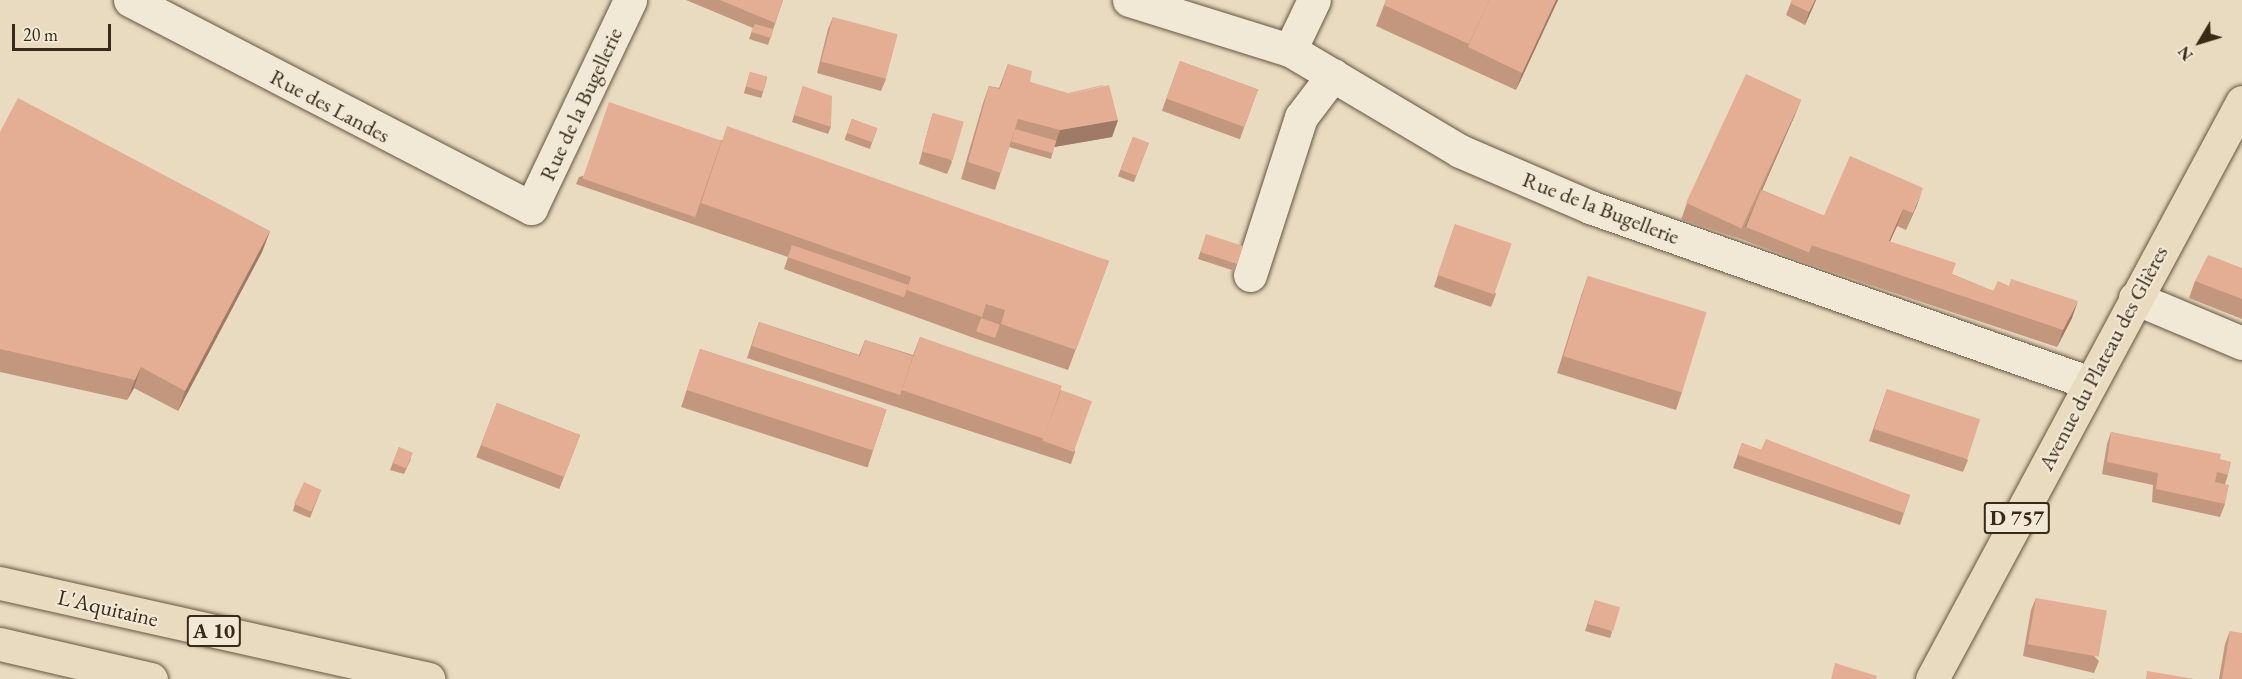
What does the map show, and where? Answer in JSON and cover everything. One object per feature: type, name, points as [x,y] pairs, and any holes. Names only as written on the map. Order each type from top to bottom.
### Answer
[{"type":"main road","name":"Avenue du Plateau des Glières","points":[[1932,679],[2242,102]]},
{"type":"main road","name":"L'Aquitaine","points":[[0,584],[428,679]]},
{"type":"main road","points":[[0,644],[151,679]]},
{"type":"street","name":"Rue des Landes","points":[[130,0],[531,208]]},
{"type":"street","name":"Rue de la Bugellerie","points":[[531,208],[630,0]]},
{"type":"street","name":"Rue de la Bugellerie","points":[[1129,0],[1290,50],[1460,151],[1590,207],[2090,383]]},
{"type":"street","points":[[1290,50],[1314,0]]},
{"type":"street","points":[[1250,275],[1301,117],[1333,75]]},
{"type":"street","points":[[2135,298],[2242,343]]},
{"type":"building","points":[[720,0],[783,0],[775,23]]},
{"type":"building","points":[[1386,0],[1489,0],[1469,44],[1384,5]]},
{"type":"building","points":[[1489,0],[1556,0],[1522,73],[1468,47]]},
{"type":"building","points":[[1792,0],[1815,0],[1809,12],[1790,3]]},
{"type":"building","points":[[833,17],[898,34],[886,79],[821,61]]},
{"type":"building","points":[[755,24],[773,29],[771,38],[751,32]]},
{"type":"building","points":[[1180,61],[1258,89],[1244,127],[1166,99]]},
{"type":"building","points":[[1008,64],[1032,71],[1030,82],[1071,94],[1109,85],[1118,120],[1060,130],[1018,119],[1001,173],[968,162],[989,86],[1000,89]]},
{"type":"building","points":[[750,72],[767,77],[763,91],[746,86]]},
{"type":"building","points":[[1746,74],[1801,100],[1741,228],[1686,203]]},
{"type":"building","points":[[1039,85],[1068,93],[1103,86],[1071,94]]},
{"type":"building","points":[[803,86],[832,96],[831,127],[794,115]]},
{"type":"building","points":[[18,98],[270,231],[185,391],[141,367],[135,380],[0,349],[0,132]]},
{"type":"building","points":[[609,102],[722,141],[695,217],[583,179]]},
{"type":"building","points":[[933,113],[964,122],[953,160],[922,151]]},
{"type":"building","points":[[852,119],[877,128],[872,142],[847,133]]},
{"type":"building","points":[[727,126],[1109,261],[1076,350],[1001,324],[1005,310],[986,304],[982,317],[907,290],[911,277],[701,203]]},
{"type":"building","points":[[1015,129],[1056,141],[1053,153],[1011,141]]},
{"type":"building","points":[[1133,137],[1149,143],[1136,176],[1120,170]]},
{"type":"building","points":[[1850,156],[1923,188],[1913,213],[1903,209],[1889,241],[1956,263],[1952,274],[1993,291],[1998,281],[2009,286],[2011,279],[2078,301],[2063,330],[1811,245]]},
{"type":"building","points":[[1761,190],[1824,215],[1809,253],[1746,227]]},
{"type":"building","points":[[1455,224],[1512,244],[1494,295],[1437,275]]},
{"type":"building","points":[[1206,234],[1243,246],[1237,264],[1200,252]]},
{"type":"building","points":[[792,245],[908,285],[904,297],[788,257]]},
{"type":"building","points":[[2208,255],[2242,268],[2242,299],[2195,281]]},
{"type":"building","points":[[1588,276],[1707,312],[1682,393],[1563,356]]},
{"type":"building","points":[[981,318],[1000,325],[995,338],[976,331]]},
{"type":"building","points":[[759,322],[860,356],[865,340],[913,356],[900,395],[752,346]]},
{"type":"building","points":[[920,337],[1062,386],[1044,439],[902,390]]},
{"type":"building","points":[[700,349],[886,410],[873,450],[687,390]]},
{"type":"building","points":[[1887,389],[1980,419],[1967,459],[1874,429]]},
{"type":"building","points":[[1061,390],[1092,401],[1074,452],[1043,441]]},
{"type":"building","points":[[497,403],[580,435],[564,477],[481,445]]},
{"type":"building","points":[[2111,432],[2221,454],[2220,459],[2231,462],[2228,475],[2217,472],[2215,482],[2229,485],[2225,504],[2156,489],[2158,473],[2107,462]]},
{"type":"building","points":[[1766,439],[1910,495],[1904,513],[1738,455],[1742,443],[1761,450]]},
{"type":"building","points":[[399,447],[413,453],[406,469],[392,463]]},
{"type":"building","points":[[304,482],[321,490],[311,512],[294,504]]},
{"type":"building","points":[[2036,598],[2107,611],[2099,657],[2028,644]]},
{"type":"building","points":[[1595,600],[1620,607],[1613,631],[1588,624]]},
{"type":"building","points":[[2230,631],[2242,633],[2242,679],[2222,679]]},
{"type":"building","points":[[1835,663],[1877,676],[1876,679],[1831,679]]},
{"type":"building","points":[[2147,671],[2195,679],[2146,679]]}]
